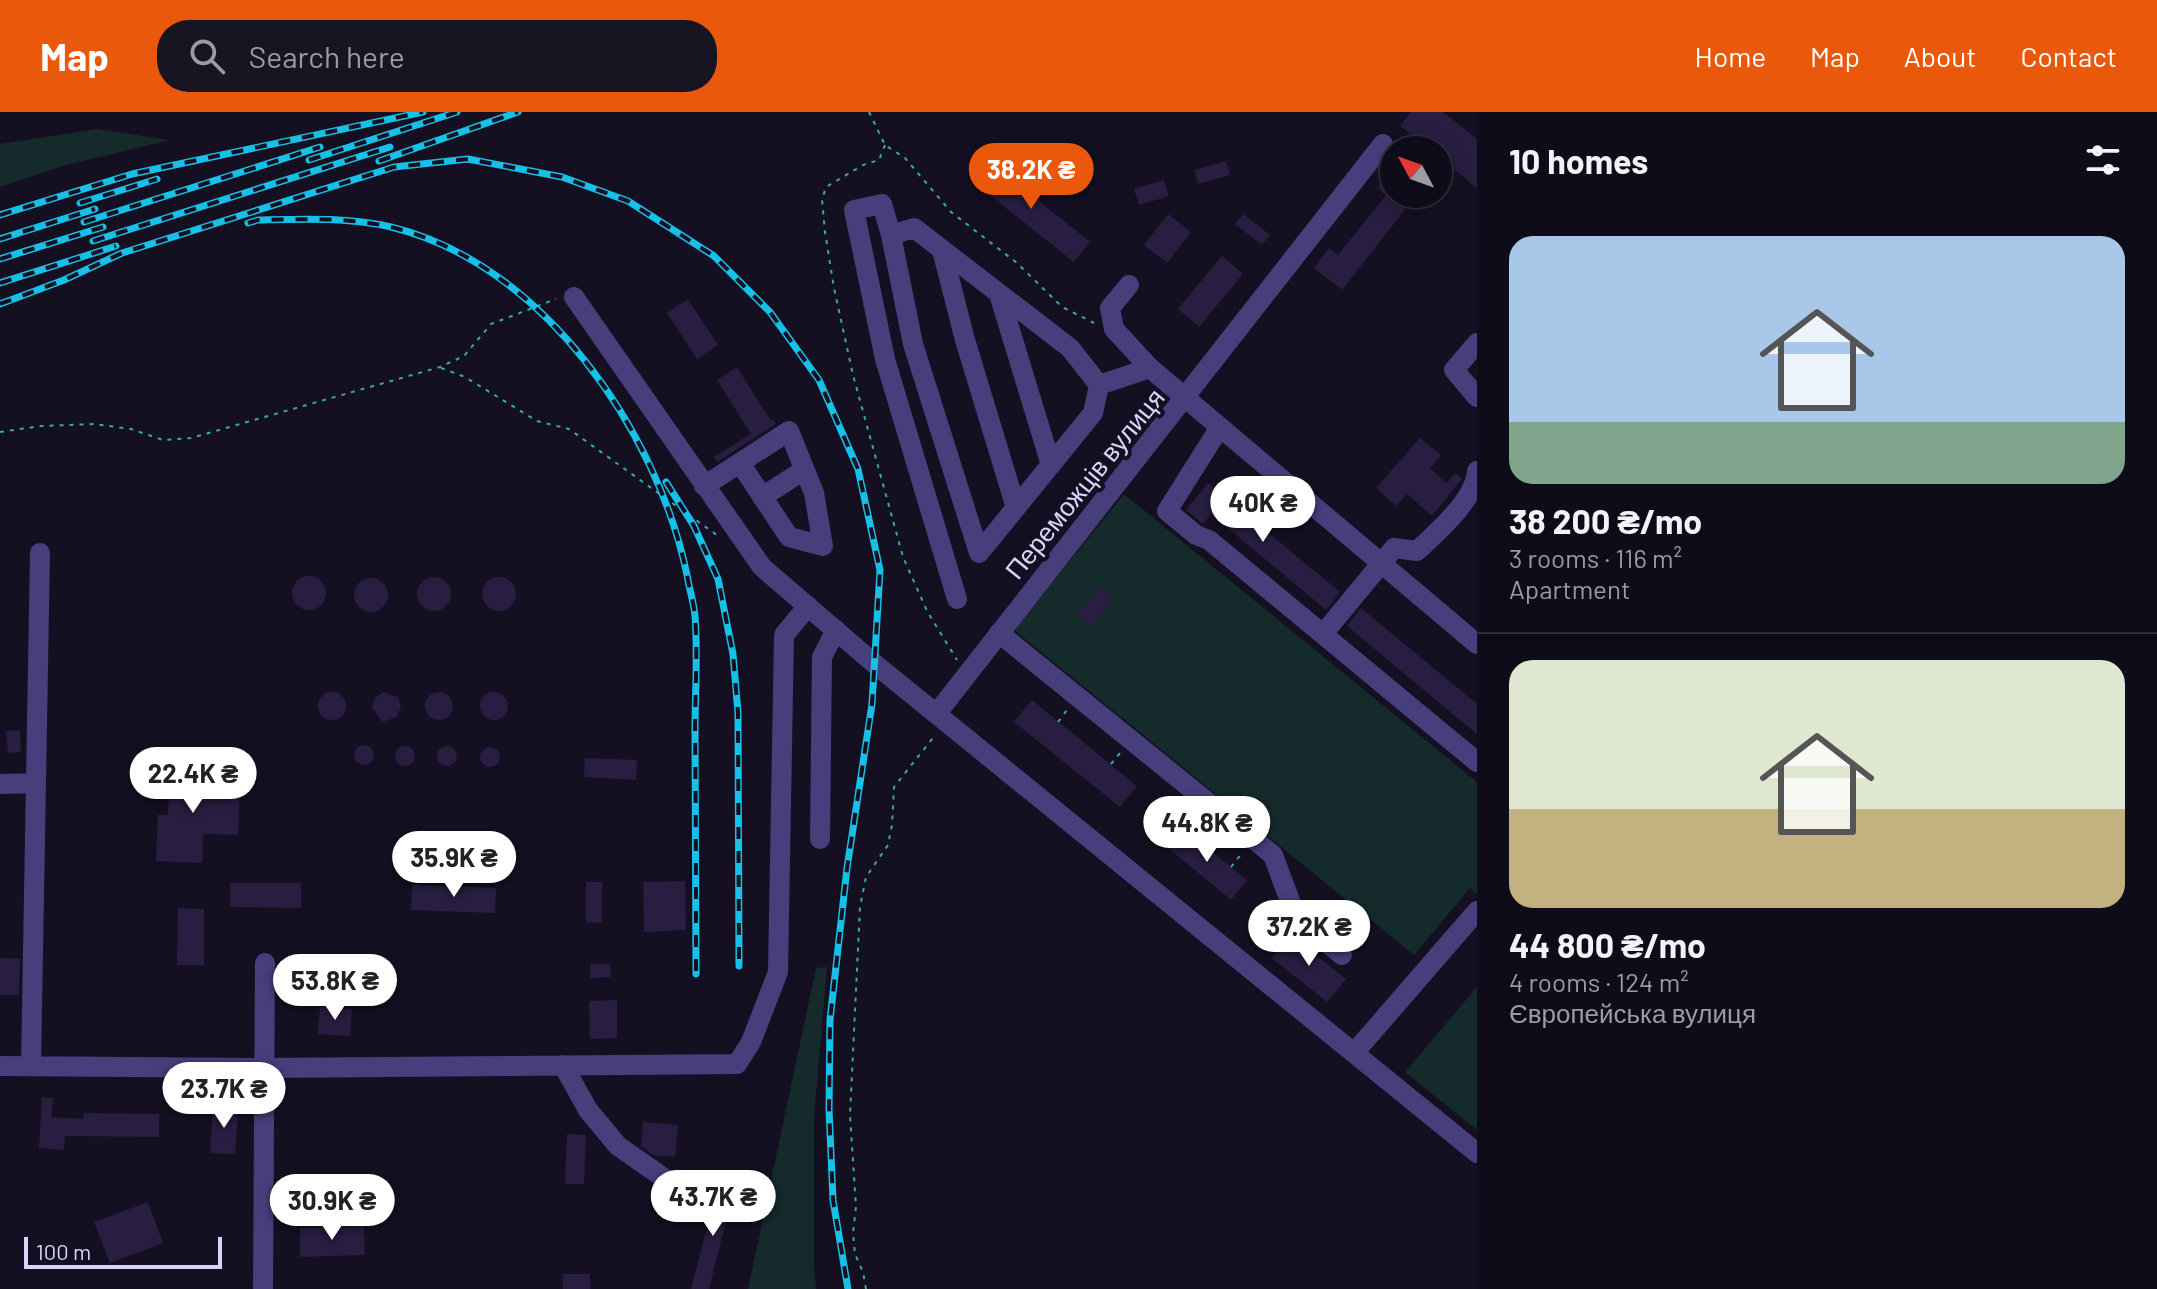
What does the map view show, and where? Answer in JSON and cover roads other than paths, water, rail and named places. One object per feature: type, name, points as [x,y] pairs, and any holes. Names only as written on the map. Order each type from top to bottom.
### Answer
[{"type":"street","points":[[1129,285],[1110,308],[1114,329],[1150,368],[1185,398],[1380,148]]},
{"type":"street","points":[[957,599],[885,359],[854,210],[882,204],[913,344],[979,553],[1093,413],[1099,385]]},
{"type":"street","points":[[891,235],[914,228],[1070,348],[1099,385]]},
{"type":"street","points":[[942,250],[965,340],[1016,508]]},
{"type":"street","points":[[999,294],[1051,465]]},
{"type":"street","points":[[574,297],[762,567],[1477,1153]]},
{"type":"street","points":[[1477,343],[1454,370],[1477,397]]},
{"type":"street","points":[[1099,385],[1150,368]]},
{"type":"street","name":"Переможців вулиця","points":[[942,717],[968,673],[1185,398],[1477,644]]},
{"type":"street","points":[[1220,427],[1167,511],[1196,535],[1209,540],[1477,762]]},
{"type":"street","points":[[704,486],[789,431],[814,493],[823,546],[789,537],[740,463]]},
{"type":"street","points":[[762,497],[804,470]]},
{"type":"street","points":[[1323,634],[1394,548],[1417,551],[1449,521],[1476,483],[1477,471]]},
{"type":"street","points":[[31,1066],[40,553]]},
{"type":"street","points":[[0,1066],[263,1068],[737,1064],[751,1042],[778,972],[784,635],[808,606]]},
{"type":"street","points":[[820,839],[822,657],[836,630]]},
{"type":"street","points":[[999,633],[1273,855],[1296,917],[1342,955]]},
{"type":"street","points":[[0,784],[36,783]]},
{"type":"street","points":[[1354,1053],[1477,911]]},
{"type":"street","points":[[263,1289],[265,963]]},
{"type":"street","points":[[563,1065],[588,1110],[618,1146],[674,1185]]},
{"type":"railway","points":[[0,215],[132,174],[423,112]]},
{"type":"railway","points":[[309,160],[457,112]]},
{"type":"railway","points":[[379,161],[518,112]]},
{"type":"railway","points":[[84,222],[320,147]]},
{"type":"railway","points":[[93,241],[390,147]]},
{"type":"railway","points":[[0,304],[64,280],[122,253],[394,167],[468,159],[562,177],[628,201],[714,256],[770,312],[819,380],[858,469],[880,570],[872,704],[847,868],[830,1020],[829,1109],[833,1200],[848,1289]]},
{"type":"railway","points":[[80,203],[157,179]]},
{"type":"railway","points":[[0,239],[95,209]]},
{"type":"railway","points":[[248,223],[292,219],[358,222],[391,227],[446,246],[497,276],[543,315],[584,360],[620,411],[649,465],[672,520],[694,611],[696,974]]},
{"type":"railway","points":[[0,259],[103,227]]},
{"type":"railway","points":[[0,283],[116,246]]},
{"type":"railway","points":[[666,482],[694,526],[718,579],[733,654],[738,713],[739,966]]}]
